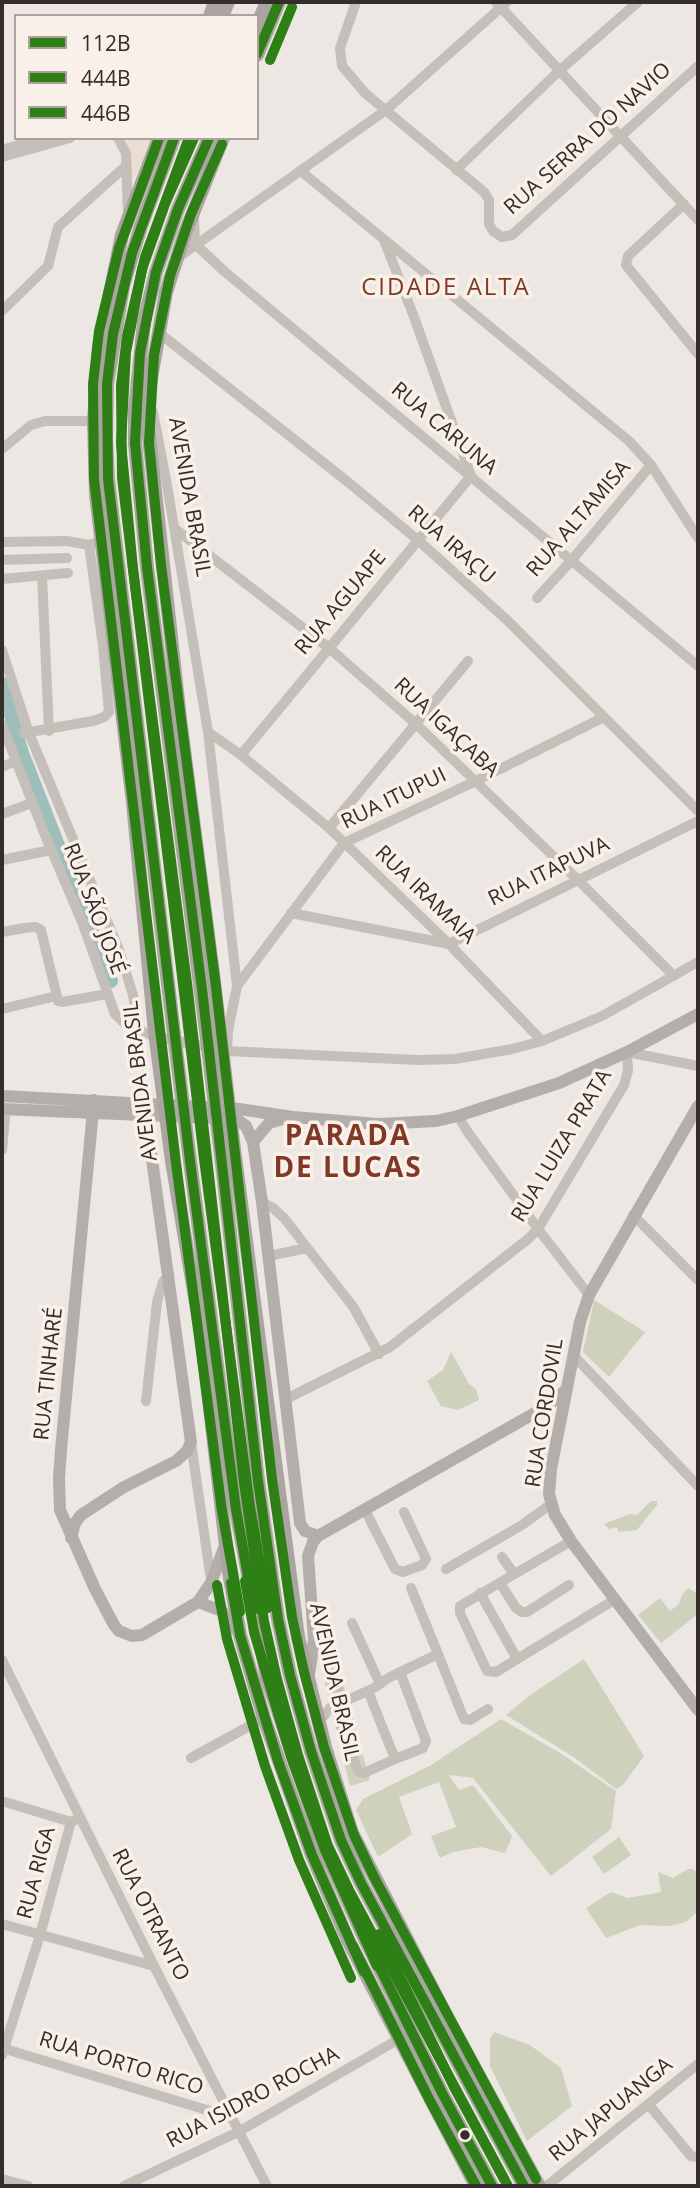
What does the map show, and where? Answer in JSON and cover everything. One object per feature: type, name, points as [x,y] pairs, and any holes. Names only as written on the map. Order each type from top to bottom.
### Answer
[{"type":"highway","points":[[259,20],[267,2]]},
{"type":"highway","points":[[259,50],[279,2]]},
{"type":"highway","name":"AVENIDA BRASIL","points":[[158,140],[128,216],[99,347],[94,421],[95,543],[164,1033],[190,1161],[236,1509],[267,1678],[324,1848],[363,1935],[492,2186]]},
{"type":"highway","name":"AVENIDA BRASIL","points":[[173,140],[141,226],[123,286],[107,384],[108,479],[152,847],[164,1033],[160,1066],[172,1161],[202,1339],[225,1545],[240,1635],[264,1718],[312,1855],[348,1940],[476,2186]]},
{"type":"highway","name":"AVENIDA BRASIL","points":[[208,140],[178,209],[156,272],[144,322],[137,379],[135,443],[143,530],[206,1031],[228,1156],[298,1637],[308,1683],[352,1833],[448,2019],[539,2186]]},
{"type":"highway","points":[[137,379],[170,247],[206,166],[221,140]]},
{"type":"highway","name":"AVENIDA BRASIL","points":[[221,140],[175,260],[158,332],[149,390],[148,428],[153,491],[213,974],[258,1481],[278,1619],[311,1751],[341,1840],[361,1883],[524,2186]]},
{"type":"highway","points":[[107,384],[105,353],[115,296],[130,234],[148,181],[148,165]]},
{"type":"highway","points":[[258,1481],[265,1490],[294,1633],[298,1637]]},
{"type":"highway","points":[[229,1572],[262,1685],[281,1723]]},
{"type":"main road","points":[[4,1109],[239,1109],[293,1117],[379,1124],[436,1121],[559,1083],[627,1052],[698,1014]]},
{"type":"main road","points":[[2,1096],[94,1107]]},
{"type":"main road","name":"RUA CORDOVIL","points":[[698,1106],[589,1295],[580,1322],[550,1482],[551,1504],[571,1541],[698,1710]]},
{"type":"main road","name":"RUA TINHARÉ","points":[[94,1107],[61,1450],[60,1510],[114,1625],[127,1635],[142,1634],[198,1602]]},
{"type":"main road","points":[[145,1109],[238,1120],[246,1126],[253,1142],[300,1523],[307,1532],[318,1536]]},
{"type":"main road","points":[[71,1538],[75,1523],[81,1515],[124,1487],[176,1461],[187,1451],[191,1442],[145,1109]]},
{"type":"main road","points":[[253,1142],[272,1121],[293,1117]]},
{"type":"main road","points":[[308,1683],[314,1640],[308,1556],[318,1536],[550,1405],[568,1389]]},
{"type":"main road","points":[[531,1416],[547,1416],[552,1420],[558,1436]]},
{"type":"main road","points":[[60,1510],[81,1515]]},
{"type":"main road","points":[[225,1545],[211,1583],[198,1602],[222,1611],[240,1635]]},
{"type":"street","points":[[356,2],[340,48],[340,61],[345,71],[456,170],[560,70],[638,2]]},
{"type":"street","points":[[175,260],[386,110],[501,3],[698,220]]},
{"type":"street","name":"RUA SERRA DO NAVIO","points":[[456,170],[487,196],[490,205],[489,224],[494,231],[502,237],[512,235],[698,66]]},
{"type":"street","points":[[2,150],[35,140]]},
{"type":"street","points":[[2,157],[63,140]]},
{"type":"street","points":[[119,140],[126,153],[128,216]]},
{"type":"street","points":[[2,311],[48,266],[58,227],[127,164]]},
{"type":"street","points":[[302,172],[629,441],[651,465],[698,538]]},
{"type":"street","points":[[684,204],[628,256],[626,265],[698,354]]},
{"type":"street","points":[[195,207],[195,244]]},
{"type":"street","points":[[383,238],[471,476]]},
{"type":"street","name":"RUA CARUNA","points":[[195,244],[698,666]]},
{"type":"street","name":"RUA IRAÇU","points":[[158,332],[419,541],[507,620],[698,811]]},
{"type":"street","name":"AVENIDA BRASIL","points":[[149,390],[208,732],[237,986]]},
{"type":"street","points":[[2,449],[31,425],[45,421],[94,421]]},
{"type":"street","name":"RUA ALTAMISA","points":[[537,598],[651,465]]},
{"type":"street","name":"RUA AGUAPE","points":[[241,755],[471,476]]},
{"type":"street","name":"RUA IGAÇABA","points":[[174,528],[329,648],[415,723],[578,879],[674,976]]},
{"type":"street","points":[[2,542],[95,543],[109,708],[104,717],[49,731],[26,733]]},
{"type":"street","points":[[2,560],[67,558]]},
{"type":"street","points":[[2,579],[68,573]]},
{"type":"street","points":[[42,576],[49,731]]},
{"type":"street","name":"RUA SÃO JOSÉ","points":[[2,650],[26,733],[119,950],[133,995],[139,1030]]},
{"type":"street","points":[[330,828],[468,661]]},
{"type":"street","name":"RUA ITUPUI","points":[[227,1051],[237,986],[344,844],[604,717]]},
{"type":"street","name":"RUA SÃO JOSÉ","points":[[2,725],[4,739],[16,761],[82,922],[107,994],[119,1019],[139,1030]]},
{"type":"street","name":"RUA IRAMAIA","points":[[208,732],[241,755],[330,828],[449,944],[542,1041]]},
{"type":"street","points":[[2,767],[16,761]]},
{"type":"street","points":[[2,814],[32,803]]},
{"type":"street","name":"RUA ITAPUVA","points":[[449,944],[698,821]]},
{"type":"street","points":[[2,860],[51,850]]},
{"type":"street","points":[[291,913],[449,944]]},
{"type":"street","points":[[2,932],[36,927],[41,930],[57,998],[62,1002],[107,994]]},
{"type":"street","points":[[139,1030],[170,1040],[227,1051],[429,1060],[480,1055],[542,1041],[602,1016],[698,962]]},
{"type":"street","points":[[2,1009],[57,998]]},
{"type":"street","points":[[627,1052],[698,1066]]},
{"type":"street","name":"RUA LUIZA PRATA","points":[[286,1399],[379,1354],[538,1229],[624,1085],[628,1070],[627,1052]]},
{"type":"street","points":[[2,1150],[4,1109]]},
{"type":"street","points":[[458,1116],[538,1229],[589,1295]]},
{"type":"street","points":[[262,1202],[279,1212],[354,1308],[379,1354]]},
{"type":"street","points":[[633,1215],[698,1280]]},
{"type":"street","points":[[269,1256],[307,1248]]},
{"type":"street","points":[[146,1401],[157,1302],[163,1282],[169,1274]]},
{"type":"street","points":[[574,1356],[698,1486]]},
{"type":"street","points":[[191,1442],[211,1583]]},
{"type":"street","points":[[176,1461],[194,1469]]},
{"type":"street","points":[[446,1569],[522,1525],[551,1504]]},
{"type":"street","points":[[365,1510],[395,1569],[403,1572],[422,1564],[426,1559],[404,1512]]},
{"type":"street","points":[[571,1541],[462,1603],[459,1609],[486,1669],[496,1672],[614,1600]]},
{"type":"street","points":[[502,1557],[514,1574]]},
{"type":"street","points":[[500,1583],[516,1608],[522,1612],[527,1612],[569,1586]]},
{"type":"street","points":[[411,1588],[464,1718],[470,1720],[488,1709]]},
{"type":"street","points":[[480,1593],[517,1659]]},
{"type":"street","points":[[352,1623],[380,1684]]},
{"type":"street","points":[[319,1722],[330,1708],[438,1654]]},
{"type":"street","name":"RUA OTRANTO","points":[[2,1660],[75,1820],[267,2186]]},
{"type":"street","points":[[331,1662],[341,1702]]},
{"type":"street","points":[[340,1722],[361,1773],[423,1748],[426,1741],[400,1672]]},
{"type":"street","points":[[368,1691],[395,1759]]},
{"type":"street","points":[[314,1703],[330,1708]]},
{"type":"street","points":[[191,1758],[264,1718]]},
{"type":"street","points":[[2,1801],[75,1820]]},
{"type":"street","name":"RUA RIGA","points":[[2,2051],[75,1820]]},
{"type":"street","points":[[2,1924],[153,1966]]},
{"type":"street","name":"RUA ISIDRO ROCHA","points":[[124,2186],[238,2132],[399,2039]]},
{"type":"street","name":"RUA PORTO RICO","points":[[2,2051],[230,2117]]},
{"type":"street","name":"RUA JAPUANGA","points":[[547,2186],[698,2064]]},
{"type":"street","points":[[649,2105],[688,2152],[698,2157]]},
{"type":"street","points":[[2,2179],[28,2186]]},
{"type":"green space","points":[[594,1300],[645,1332],[609,1377],[583,1352]]},
{"type":"green space","points":[[451,1352],[469,1384],[476,1389],[479,1400],[458,1410],[441,1406],[427,1381],[443,1370]]},
{"type":"green space","points":[[651,1501],[657,1501],[657,1505],[637,1530],[618,1532],[617,1527],[609,1529],[604,1524],[630,1514],[637,1515]]},
{"type":"green space","points":[[688,1588],[698,1594],[698,1614],[661,1643],[638,1615],[660,1598],[670,1611],[679,1604]]},
{"type":"green space","points":[[332,1644],[370,1780],[350,1786],[317,1651]]},
{"type":"green space","points":[[584,1659],[644,1756],[623,1785],[616,1789],[575,1758],[506,1715]]},
{"type":"green space","points":[[501,1719],[560,1753],[616,1791],[611,1829],[551,1876],[473,1778],[449,1775],[459,1790],[473,1785],[512,1836],[505,1853],[481,1847],[453,1852],[440,1858],[431,1836],[456,1827],[439,1782],[399,1797],[412,1834],[378,1857],[356,1810],[363,1799],[431,1765]]},
{"type":"green space","points":[[619,1837],[631,1855],[604,1874],[592,1857]]},
{"type":"green space","points":[[688,1869],[698,1873],[698,1911],[686,1922],[669,1926],[640,1925],[606,1938],[586,1908],[611,1892],[628,1898],[661,1892],[658,1872],[673,1878]]},
{"type":"green space","points":[[494,2032],[530,2045],[561,2068],[572,2106],[527,2141],[490,2066],[490,2039]]},
{"type":"shaded area","points":[[127,140],[151,140],[129,191],[131,154]]},
{"type":"waterway","points":[[2,684],[22,753],[111,981]]},
{"type":"transit line","name":"112B","points":[[259,49],[279,2]]},
{"type":"transit line","name":"444B","points":[[270,60],[292,7]]},
{"type":"transit line","name":"444B","points":[[158,140],[119,248],[99,331],[93,384],[94,479],[176,1163],[222,1511],[240,1612]]},
{"type":"transit line","name":"112B","points":[[173,140],[132,253],[113,334],[107,384],[108,479],[190,1161],[236,1509],[254,1610]]},
{"type":"transit line","name":"444B","points":[[193,140],[165,204],[142,269],[126,352],[121,443],[133,569],[188,991],[244,1483],[264,1621],[298,1755],[328,1846],[508,2186]]},
{"type":"transit line","name":"112B","points":[[208,140],[178,209],[156,272],[140,353],[135,443],[147,567],[202,989],[258,1481],[278,1619],[311,1751],[341,1840],[361,1883],[524,2186]]},
{"type":"transit line","name":"446B","points":[[187,143],[145,257],[127,336],[121,385],[122,478],[204,1159],[250,1507],[268,1608]]},
{"type":"transit line","name":"446B","points":[[222,144],[191,214],[170,276],[154,355],[149,443],[161,565],[216,987],[272,1479],[292,1617],[324,1747],[354,1835],[536,2179]]},
{"type":"transit line","name":"446B","points":[[245,1581],[254,1632],[291,1757],[325,1850],[377,1966]]},
{"type":"transit line","name":"112B","points":[[231,1583],[240,1635],[278,1761],[312,1855],[364,1972]]},
{"type":"transit line","name":"444B","points":[[217,1585],[227,1639],[265,1766],[299,1860],[351,1978]]},
{"type":"transit line","name":"446B","points":[[379,1934],[454,2087],[504,2179]]},
{"type":"transit line","name":"112B","points":[[366,1940],[442,2093],[492,2186]]},
{"type":"transit line","name":"444B","points":[[353,1946],[429,2099],[476,2186]]},
{"type":"district","name":"CIDADE ALTA","points":[[446,288]]},
{"type":"district","name":"PARADA DE LUCAS","points":[[348,1153]]}]
